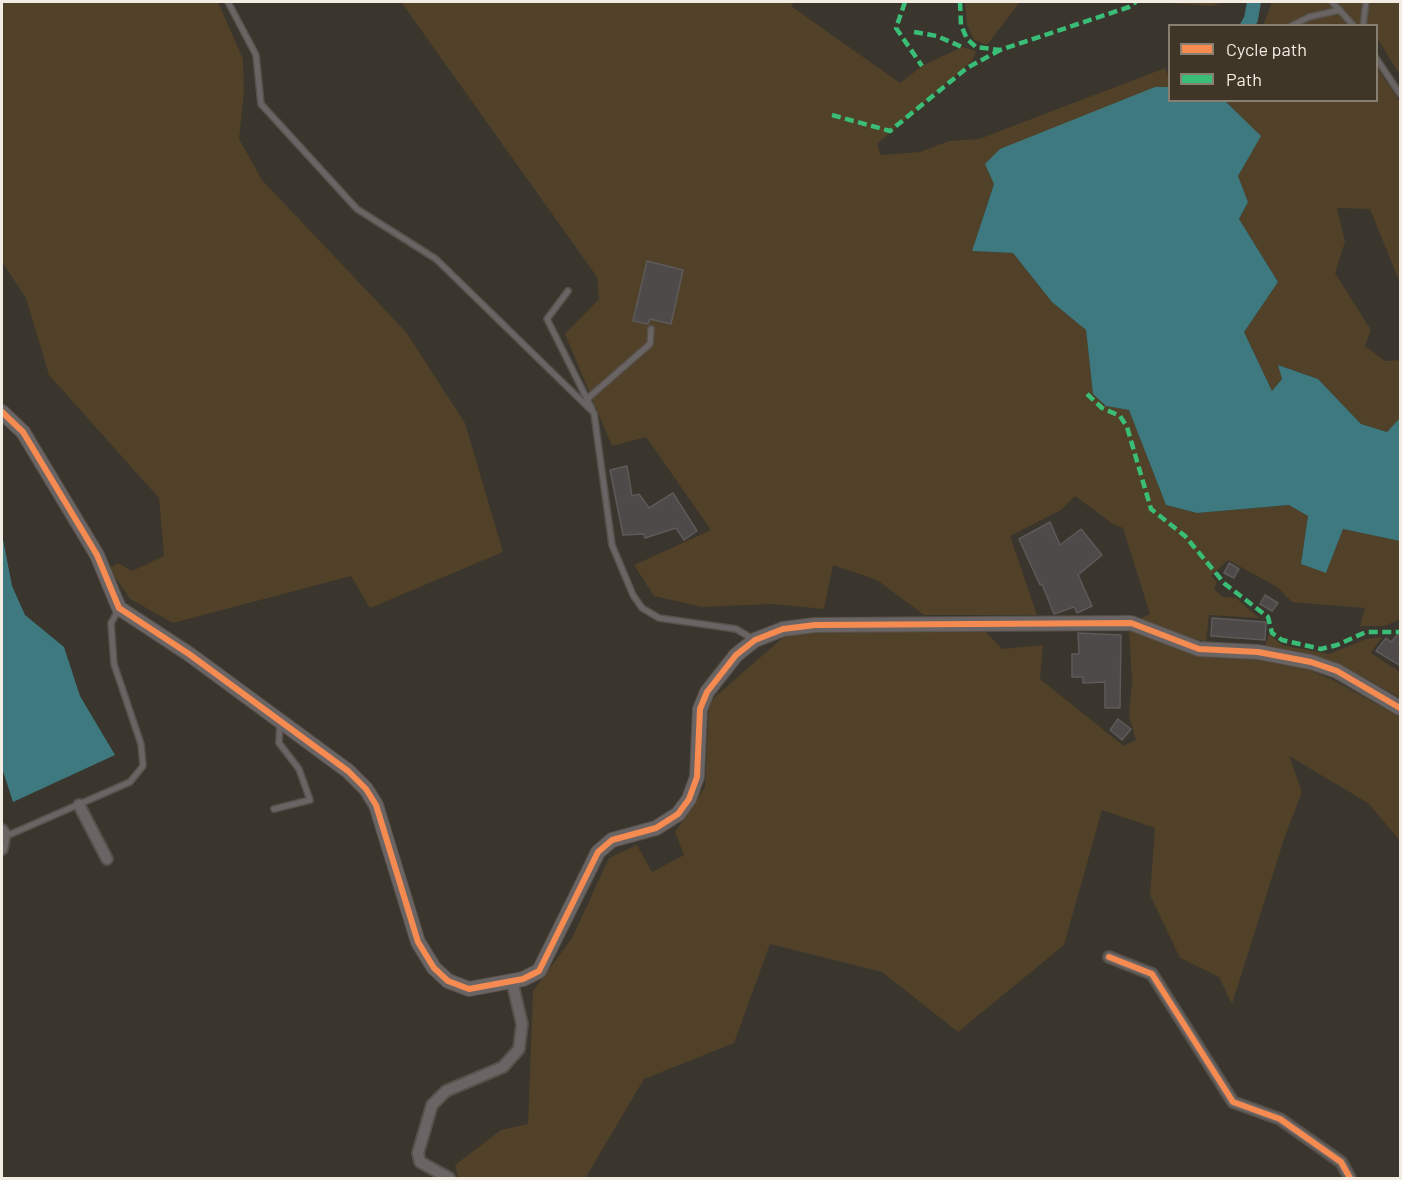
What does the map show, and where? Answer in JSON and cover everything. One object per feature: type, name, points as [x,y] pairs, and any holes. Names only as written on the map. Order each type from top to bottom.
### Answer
[{"type":"street","points":[[2,412],[30,442],[97,555],[119,608],[189,654],[281,721],[348,771],[366,789],[376,805],[418,942],[434,968],[448,981],[469,989],[512,981],[539,971],[598,852],[612,840],[656,828],[678,814],[689,800],[697,777],[700,709],[707,692],[736,655],[755,640],[783,629],[815,625],[1131,623],[1199,649],[1258,652],[1311,662],[1337,671],[1401,708]]},
{"type":"street","points":[[79,805],[107,859]]},
{"type":"street","points":[[2,849],[3,832]]},
{"type":"street","points":[[1109,957],[1152,974],[1233,1102],[1280,1119],[1341,1162],[1350,1179]]},
{"type":"street","points":[[449,1179],[420,1162],[418,1153],[432,1105],[446,1090],[503,1067],[519,1049],[522,1024],[512,981]]},
{"type":"lane","points":[[228,2],[256,55],[261,104],[357,209],[436,259],[594,413]]},
{"type":"lane","points":[[1332,2],[1352,24]]},
{"type":"lane","points":[[1363,24],[1366,2]]},
{"type":"lane","points":[[1295,24],[1309,17],[1340,10]]},
{"type":"lane","points":[[1378,60],[1401,94]]},
{"type":"lane","points":[[568,291],[547,319],[594,413],[612,545],[633,595],[642,608],[659,618],[736,629],[755,640]]},
{"type":"lane","points":[[587,399],[650,344],[651,329]]},
{"type":"lane","points":[[3,832],[12,834],[130,782],[143,766],[141,744],[114,664],[111,623],[119,608]]},
{"type":"lane","points":[[274,809],[310,800],[299,769],[279,742],[281,721]]},
{"type":"shaded area","points":[[2,2],[218,2],[243,59],[244,92],[239,139],[262,180],[406,332],[465,423],[503,552],[370,608],[351,576],[173,623],[130,599],[109,568],[118,563],[132,571],[164,556],[159,498],[49,375],[26,298],[2,262]]},
{"type":"shaded area","points":[[401,2],[795,2],[791,6],[900,83],[922,66],[962,47],[976,51],[972,61],[877,144],[881,155],[920,152],[949,141],[979,139],[1165,68],[1168,75],[1168,87],[1155,87],[994,183],[972,251],[1013,253],[1052,302],[1086,330],[1093,394],[1106,406],[1129,410],[1166,505],[1197,513],[1289,505],[1308,516],[1301,564],[1326,572],[1343,529],[1400,541],[1400,619],[1385,626],[1360,626],[1365,608],[1292,602],[1277,587],[1228,560],[1211,576],[1217,582],[1214,589],[1223,597],[1236,598],[1259,618],[1209,615],[1206,642],[1136,621],[1150,614],[1123,528],[1113,524],[1075,496],[1061,510],[1010,536],[1037,615],[924,615],[877,580],[833,565],[824,609],[772,604],[702,607],[654,596],[634,565],[711,530],[646,437],[612,446],[565,334],[599,299],[597,277]]},
{"type":"shaded area","points":[[965,2],[1020,2],[987,45],[974,40],[967,25]]},
{"type":"shaded area","points":[[1156,2],[1224,2],[1212,6]]},
{"type":"shaded area","points":[[1272,2],[1400,2],[1400,75],[1378,40],[1378,24],[1264,24]]},
{"type":"shaded area","points":[[1378,69],[1400,102],[1400,283],[1370,209],[1337,208],[1345,242],[1335,273],[1371,330],[1365,346],[1385,361],[1400,360],[1400,418],[1387,432],[1361,424],[1318,379],[1279,365],[1282,379],[1272,391],[1244,332],[1278,282],[1239,219],[1248,202],[1238,176],[1260,136],[1226,102],[1378,102]]},
{"type":"shaded area","points":[[934,627],[983,629],[1002,649],[1043,645],[1040,679],[1124,746],[1136,740],[1129,716],[1132,681],[1129,630],[1141,632],[1195,656],[1260,660],[1306,668],[1333,680],[1400,717],[1400,841],[1368,803],[1289,756],[1302,792],[1285,836],[1232,1004],[1219,977],[1180,958],[1150,895],[1155,828],[1102,810],[1064,945],[958,1032],[882,972],[770,944],[734,1043],[644,1079],[586,1177],[458,1178],[455,1165],[501,1130],[528,1124],[533,991],[572,938],[609,858],[637,845],[652,872],[684,855],[675,832],[705,787],[709,702],[787,634]]},
{"type":"shaded area","points":[[1269,634],[1282,645],[1329,654],[1366,639],[1382,637],[1371,653],[1400,672],[1400,698],[1344,666],[1302,652],[1265,646]]},
{"type":"water","points":[[1155,87],[1168,87],[1168,102],[1226,102],[1261,136],[1238,176],[1248,202],[1239,219],[1278,282],[1244,332],[1272,391],[1282,379],[1278,365],[1318,379],[1361,424],[1387,432],[1400,418],[1400,541],[1343,529],[1326,573],[1301,564],[1308,516],[1289,505],[1197,513],[1166,505],[1129,410],[1106,406],[1093,394],[1086,330],[1052,302],[1013,253],[972,251],[994,184],[985,164],[1000,149]]},
{"type":"water","points":[[2,534],[12,586],[25,615],[64,647],[80,696],[115,755],[13,802],[2,768]]},
{"type":"building","points":[[647,261],[683,270],[671,324],[650,319],[648,324],[633,321]]},
{"type":"building","points":[[627,466],[632,496],[639,494],[649,508],[673,493],[697,531],[684,540],[676,528],[645,538],[644,534],[623,535],[610,470]]},
{"type":"building","points":[[1050,522],[1060,545],[1081,529],[1102,555],[1078,575],[1092,606],[1077,613],[1074,607],[1054,614],[1042,584],[1040,585],[1019,539]]},
{"type":"building","points":[[1229,563],[1239,569],[1234,578],[1224,573]]},
{"type":"building","points":[[1265,595],[1278,603],[1272,611],[1260,604]]},
{"type":"building","points":[[1212,618],[1266,622],[1265,640],[1211,636]]},
{"type":"building","points":[[1401,631],[1401,666],[1376,651],[1386,638],[1391,642]]},
{"type":"building","points":[[1078,633],[1121,635],[1120,708],[1105,708],[1105,682],[1083,683],[1083,677],[1072,677],[1072,654],[1079,654]]},
{"type":"building","points":[[1118,719],[1131,729],[1122,740],[1110,730]]},
{"type":"waterway","points":[[1248,24],[1254,2]]},
{"type":"marked path","points":[[905,2],[896,28],[922,66]]},
{"type":"marked path","points":[[960,2],[961,25],[967,39],[976,47],[1000,50],[1129,7],[1136,2]]},
{"type":"marked path","points":[[914,32],[937,36],[962,47]]},
{"type":"marked path","points":[[832,115],[890,131],[967,68],[1000,50]]},
{"type":"marked path","points":[[1087,394],[1102,408],[1120,416],[1127,427],[1151,509],[1185,536],[1225,584],[1268,617],[1272,633],[1282,640],[1321,649],[1337,645],[1366,632],[1400,632]]},
{"type":"cycle path","points":[[2,412],[23,432],[97,555],[119,608],[189,654],[348,771],[366,789],[376,805],[418,942],[434,968],[448,981],[469,989],[523,979],[539,971],[598,852],[612,840],[656,828],[678,814],[689,799],[697,777],[700,709],[707,692],[736,655],[755,640],[783,629],[815,625],[1131,623],[1199,649],[1258,652],[1311,662],[1337,671],[1400,708]]},
{"type":"cycle path","points":[[1109,957],[1152,974],[1233,1102],[1280,1119],[1341,1162],[1350,1178]]}]
